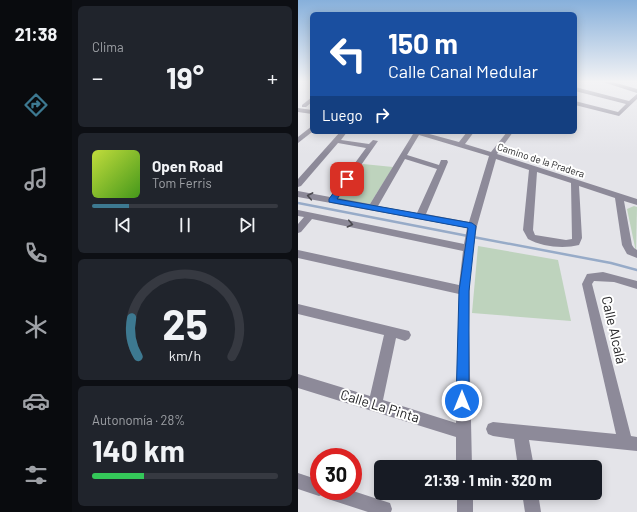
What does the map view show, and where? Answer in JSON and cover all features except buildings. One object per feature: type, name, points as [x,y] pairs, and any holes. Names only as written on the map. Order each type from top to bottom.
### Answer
[{"type":"street","points":[[586,106],[616,114],[621,113],[627,106]]},
{"type":"street","points":[[298,110],[310,112]]},
{"type":"street","points":[[298,141],[302,134]]},
{"type":"street","points":[[298,184],[342,134]]},
{"type":"street","points":[[372,208],[415,134]]},
{"type":"street","name":"Camino de la Pradera","points":[[432,134],[637,202]]},
{"type":"street","points":[[461,144],[469,134]]},
{"type":"street","points":[[464,460],[464,291],[470,237],[493,155],[509,134]]},
{"type":"street","points":[[332,200],[373,144],[337,141]]},
{"type":"street","points":[[403,156],[442,165],[420,217]]},
{"type":"street","points":[[533,168],[528,230],[531,236],[535,239],[566,244],[576,242],[578,238],[575,182]]},
{"type":"street","points":[[298,194],[420,217],[470,237]]},
{"type":"street","points":[[619,196],[627,245],[630,251],[637,254]]},
{"type":"street","points":[[298,213],[310,216],[470,237]]},
{"type":"street","points":[[298,230],[310,216]]},
{"type":"street","points":[[298,254],[464,291]]},
{"type":"street","name":"Calle Alcalá","points":[[631,443],[587,284],[589,279],[596,276],[609,277],[637,285]]},
{"type":"street","points":[[298,309],[405,336]]},
{"type":"street","points":[[375,404],[391,332]]},
{"type":"street","name":"Calle La Pinta","points":[[298,381],[463,432]]},
{"type":"street","points":[[493,430],[631,443]]},
{"type":"street","points":[[521,433],[525,460]]},
{"type":"street","points":[[298,481],[310,485]]},
{"type":"street","points":[[347,500],[364,508],[384,509]]},
{"type":"street","points":[[464,500],[465,512]]},
{"type":"street","points":[[531,500],[533,512]]},
{"type":"green space","points":[[363,164],[393,167],[370,204],[337,199]]},
{"type":"green space","points":[[634,206],[637,207],[636,252],[627,209]]},
{"type":"green space","points":[[478,246],[558,260],[571,321],[472,313]]},
{"type":"waterway","points":[[298,203],[468,236]]},
{"type":"waterway","points":[[473,237],[611,263],[637,270]]},
{"type":"route","points":[[347,179],[332,200],[472,226],[465,269],[462,401]]}]
